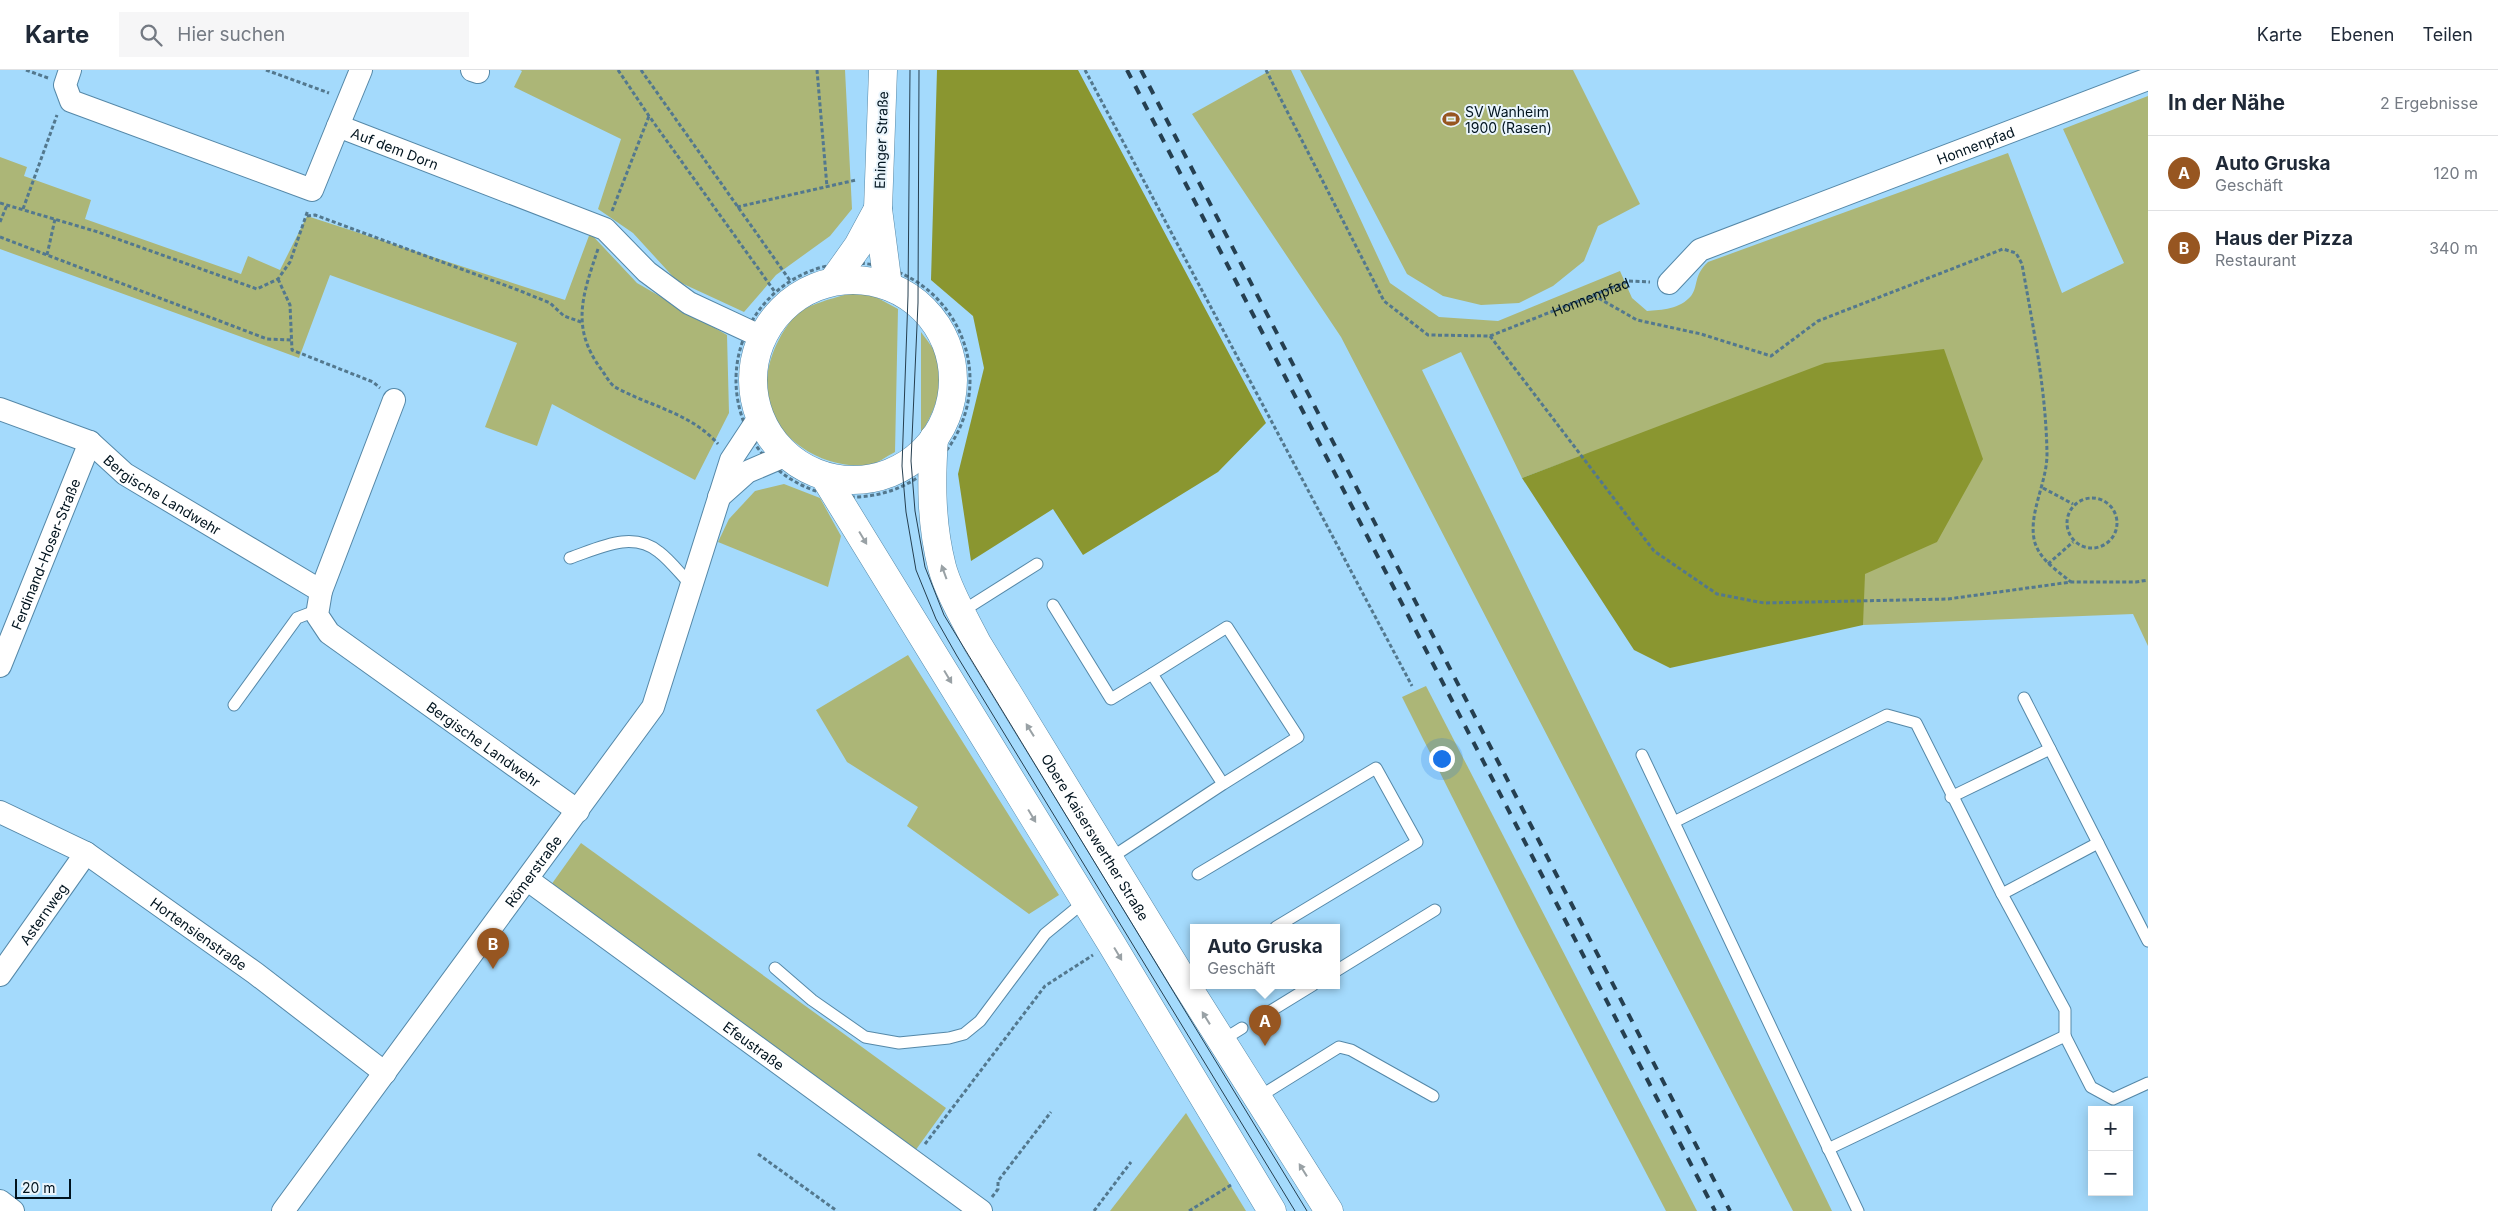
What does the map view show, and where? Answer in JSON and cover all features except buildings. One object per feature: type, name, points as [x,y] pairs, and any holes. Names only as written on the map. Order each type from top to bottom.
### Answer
[{"type":"street","points":[[70,70],[65,85],[71,101]]},
{"type":"street","points":[[338,126],[361,70]]},
{"type":"street","name":"Ehinger Straße","points":[[883,70],[878,209],[888,277]]},
{"type":"street","name":"Honnenpfad","points":[[1669,283],[1700,250],[2148,79]]},
{"type":"street","name":"Auf dem Dorn","points":[[71,101],[312,190],[338,126],[604,229],[647,272],[689,303],[754,333]]},
{"type":"street","name":"Ehinger Straße","points":[[839,273],[858,246],[878,209]]},
{"type":"street","points":[[831,486],[851,480],[878,477],[911,461],[934,438],[948,411],[953,382],[949,352],[937,326],[918,303],[888,277],[861,280],[839,273],[807,291],[784,307],[771,321],[754,333],[754,424],[771,438],[787,456],[831,486],[1084,902],[1111,943],[1272,1211]]},
{"type":"street","points":[[320,600],[394,400]]},
{"type":"street","name":"Bergische Landwehr","points":[[0,409],[90,442],[124,474],[320,600],[318,615],[329,633],[578,811]]},
{"type":"street","name":"Römerstraße","points":[[283,1211],[528,880],[653,707],[731,460],[754,424]]},
{"type":"street","name":"Obere Kaiserswerther Straße","points":[[934,438],[932,515],[942,568],[961,612],[977,643],[1109,859],[1189,979]]},
{"type":"street","name":"Ferdinand-Hoser-Straße","points":[[0,666],[90,442]]},
{"type":"street","points":[[718,498],[747,472],[787,456]]},
{"type":"street","name":"Hortensienstraße","points":[[0,812],[86,853],[255,973],[385,1073]]},
{"type":"street","name":"Asternweg","points":[[0,975],[86,853]]},
{"type":"street","name":"Efeustraße","points":[[528,880],[912,1161],[984,1207]]},
{"type":"street","name":"Obere Kaiserswerther Straße","points":[[1197,989],[1232,1035],[1257,1098],[1329,1211]]},
{"type":"street","points":[[0,1201],[13,1211]]},
{"type":"lane","points":[[570,558],[612,543],[637,540],[659,551],[692,586]]},
{"type":"lane","points":[[961,612],[1037,564]]},
{"type":"lane","points":[[234,704],[297,618],[320,600]]},
{"type":"lane","points":[[1053,605],[1111,699],[1227,627],[1298,737],[1109,859]]},
{"type":"lane","points":[[1152,674],[1223,784]]},
{"type":"lane","points":[[2024,698],[2148,941]]},
{"type":"lane","points":[[1674,822],[1887,715],[1916,723],[2002,894],[2065,1010],[2065,1036],[2091,1087],[2113,1099],[2148,1083]]},
{"type":"lane","points":[[1952,796],[2050,750]]},
{"type":"lane","points":[[1642,755],[1858,1211]]},
{"type":"lane","points":[[1198,874],[1376,768],[1416,842],[1281,924]]},
{"type":"lane","points":[[2002,894],[2098,843]]},
{"type":"lane","points":[[775,968],[812,1000],[865,1036],[899,1043],[949,1038],[964,1034],[980,1020],[1046,934],[1084,902]]},
{"type":"lane","points":[[1340,969],[1435,910]]},
{"type":"lane","points":[[1269,1012],[1306,989]]},
{"type":"lane","points":[[1828,1148],[2065,1036]]},
{"type":"lane","points":[[1257,1098],[1339,1047],[1351,1050],[1433,1096]]},
{"type":"path","points":[[266,70],[349,100]]},
{"type":"path","points":[[618,70],[775,292]]},
{"type":"path","points":[[642,70],[791,282]]},
{"type":"path","points":[[817,70],[827,187]]},
{"type":"path","points":[[1085,70],[1412,686]]},
{"type":"path","name":"Honnenpfad","points":[[1266,70],[1384,300],[1428,335],[1490,336],[1629,281],[1669,283]]},
{"type":"path","points":[[23,209],[59,111],[71,101]]},
{"type":"path","points":[[649,116],[604,229],[582,297],[581,322],[589,353],[613,386],[670,410],[710,436],[731,460]]},
{"type":"path","points":[[737,206],[859,180]]},
{"type":"path","points":[[0,203],[179,259],[257,289],[278,279],[290,262],[307,216],[315,215],[518,290],[550,303],[564,316],[581,322]]},
{"type":"path","points":[[0,222],[7,205]]},
{"type":"path","points":[[47,256],[55,219]]},
{"type":"path","points":[[0,237],[267,339],[292,340]]},
{"type":"path","points":[[1593,295],[1637,320],[1700,334],[1771,356],[1818,321],[2003,249],[2016,253],[2022,264],[2043,386],[2047,456],[2043,488],[2034,513],[2035,544],[2048,564],[2072,582]]},
{"type":"path","points":[[754,424],[738,405],[736,387],[737,358],[754,333],[761,305],[775,292],[805,273],[839,273]]},
{"type":"path","points":[[831,486],[872,497],[913,483],[932,466],[957,436],[967,410],[970,386],[969,354],[962,333],[946,306],[921,283],[888,277]]},
{"type":"path","points":[[278,279],[290,305],[292,350],[373,382],[394,400]]},
{"type":"path","points":[[1490,336],[1654,551],[1717,594],[1764,603],[1948,599],[2072,582],[2136,582],[2148,580]]},
{"type":"path","points":[[2043,488],[2073,504]]},
{"type":"path","points":[[2087,497],[2106,500],[2118,520],[2114,536],[2103,547],[2084,548],[2073,542],[2065,520],[2073,504],[2087,497]]},
{"type":"path","points":[[2048,564],[2073,542]]},
{"type":"path","points":[[912,1161],[1045,986],[1111,943]]},
{"type":"path","points":[[984,1207],[998,1189],[998,1181],[1051,1112]]},
{"type":"path","points":[[758,1154],[836,1211]]},
{"type":"path","points":[[1094,1211],[1131,1162]]},
{"type":"path","points":[[1189,1211],[1249,1175]]},
{"type":"green space","points":[[520,70],[845,70],[852,209],[830,236],[776,275],[744,312],[677,281],[633,233],[598,209],[621,139],[514,87],[522,71]]},
{"type":"green space","points":[[937,70],[1078,70],[1266,423],[1218,472],[1083,555],[1053,509],[971,561],[958,474],[984,368],[973,316],[931,280]]},
{"type":"green space","points":[[1271,70],[1291,70],[1390,283],[1439,317],[1498,321],[1620,271],[1632,298],[1647,311],[1676,306],[1682,304],[1691,296],[1700,272],[1708,262],[2008,153],[2062,293],[2124,263],[2063,129],[2148,96],[2148,646],[2133,614],[1863,625],[1723,619],[1565,462],[1522,478],[1461,352],[1422,370],[1832,1211],[1793,1211],[1341,337],[1192,114]]},
{"type":"green space","points":[[1300,70],[1573,70],[1640,204],[1598,226],[1584,261],[1553,286],[1519,303],[1481,305],[1443,296],[1407,274]]},
{"type":"green space","points":[[0,157],[27,167],[24,176],[91,200],[85,219],[241,274],[248,256],[280,270],[307,216],[565,300],[590,233],[637,283],[727,335],[729,413],[695,480],[552,404],[537,446],[485,427],[517,343],[330,275],[299,358],[0,249]]},
{"type":"green space","points":[[851,293],[874,296],[898,309],[895,452],[878,462],[868,465],[836,463],[806,450],[782,429],[773,415],[768,400],[767,378],[772,355],[788,324],[795,316],[807,308]]},
{"type":"green space","points":[[921,332],[935,352],[939,365],[940,385],[935,406],[921,433]]},
{"type":"green space","points":[[1944,349],[1983,459],[1937,542],[1865,574],[1863,625],[1670,668],[1634,650],[1522,478],[1825,363]]},
{"type":"green space","points":[[784,484],[820,498],[841,536],[828,587],[718,542],[729,519],[755,491]]},
{"type":"green space","points":[[908,655],[1059,895],[1029,914],[907,826],[918,807],[847,762],[816,710]]},
{"type":"green space","points":[[1426,686],[1697,1211],[1666,1211],[1517,926],[1402,697]]},
{"type":"green space","points":[[581,843],[946,1108],[915,1151],[551,885]]},
{"type":"green space","points":[[1186,1113],[1246,1211],[1110,1211]]},
{"type":"tram line","points":[[910,70],[908,296],[902,466],[906,512],[916,570],[936,619],[957,656],[1295,1211]]},
{"type":"tram line","points":[[919,70],[918,303],[911,461],[915,511],[925,567],[944,615],[1307,1211]]},
{"type":"railway","points":[[1127,70],[1715,1211]]},
{"type":"railway","points":[[1141,70],[1730,1211]]},
{"type":"place","name":"SV Wanheim 1900 (Rasen)","points":[[1451,119]]},
{"type":"place","name":"Haus der Pizza","points":[[493,969]]},
{"type":"place","name":"Auto Gruska","points":[[1265,1046]]}]
